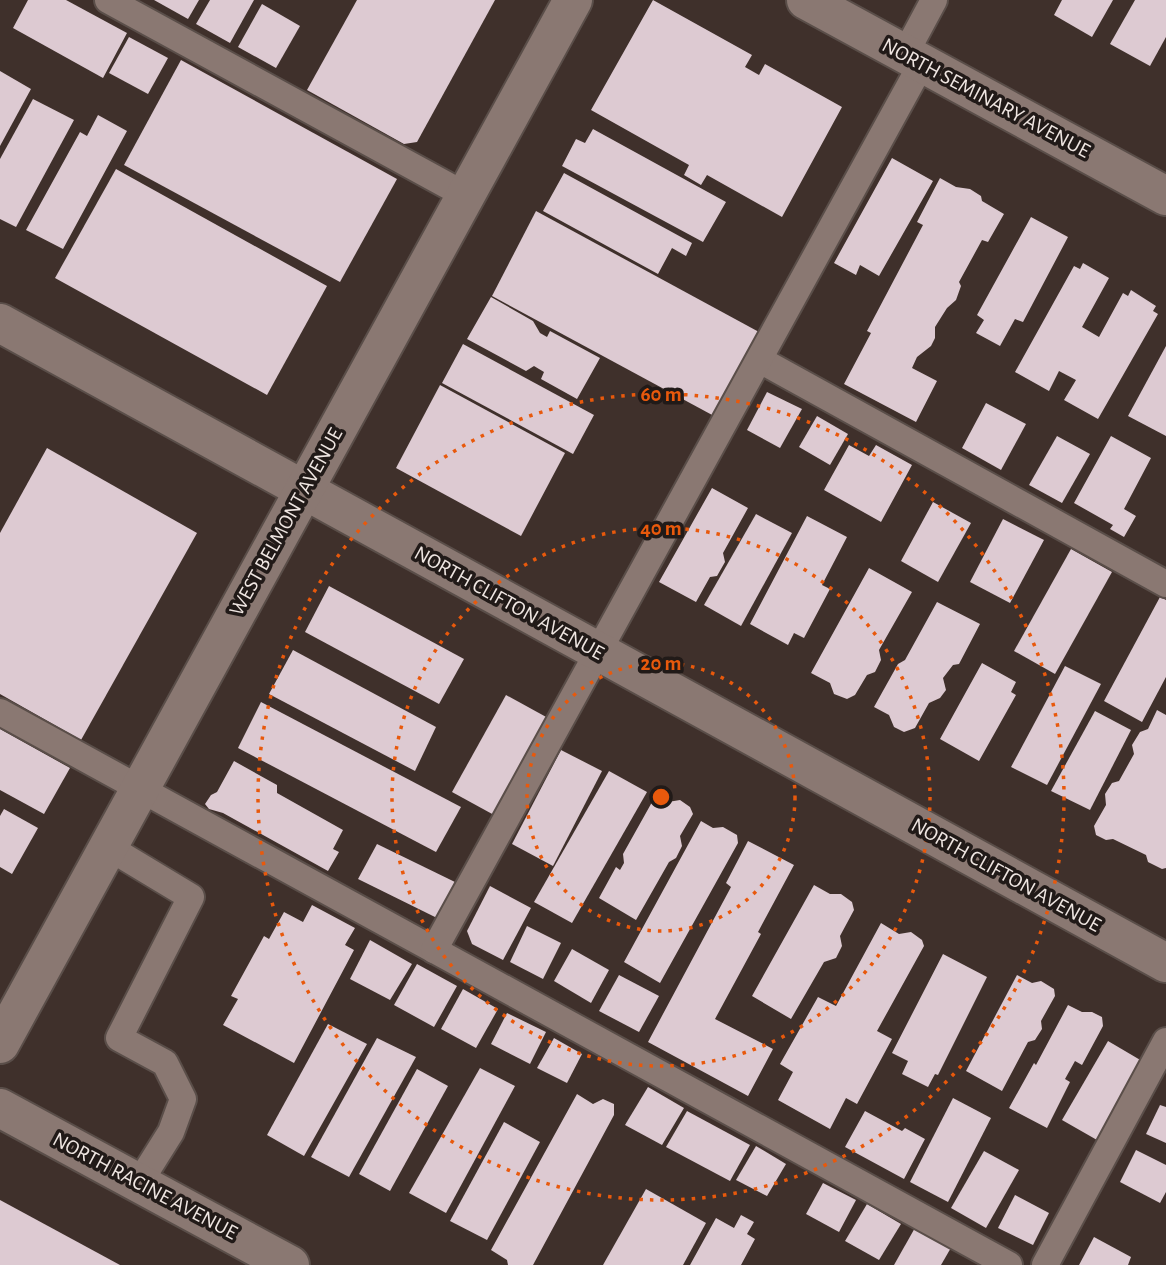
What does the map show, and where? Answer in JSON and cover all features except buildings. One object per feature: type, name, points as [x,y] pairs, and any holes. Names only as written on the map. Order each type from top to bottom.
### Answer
[{"type":"street","name":"WEST BELMONT AVENUE","points":[[0,1044],[573,0]]},
{"type":"street","name":"NORTH SEMINARY AVENUE","points":[[806,0],[1166,195]]},
{"type":"street","name":"NORTH CLIFTON AVENUE","points":[[0,323],[1166,963]]},
{"type":"street","name":"NORTH RACINE AVENUE","points":[[0,1108],[282,1263]]},
{"type":"lane","points":[[108,0],[466,195]]},
{"type":"lane","points":[[434,950],[760,359],[913,58],[934,0]]},
{"type":"lane","points":[[760,359],[1166,584]]},
{"type":"lane","points":[[0,712],[1009,1265]]},
{"type":"lane","points":[[108,847],[191,897],[118,1038],[165,1062],[183,1099],[171,1132],[139,1183]]},
{"type":"lane","points":[[1045,1265],[1166,1041]]}]
